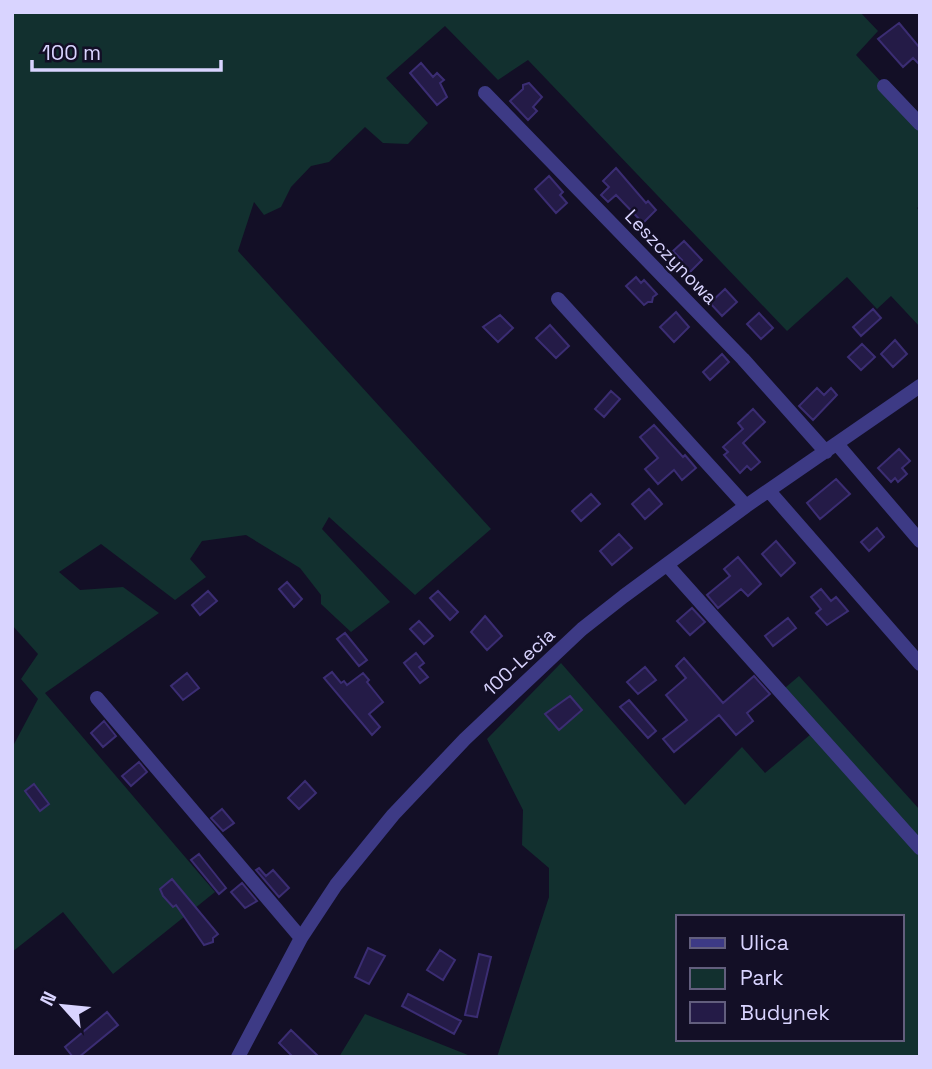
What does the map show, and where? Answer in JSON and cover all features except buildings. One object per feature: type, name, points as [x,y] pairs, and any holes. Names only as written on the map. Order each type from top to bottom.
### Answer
[{"type":"street","points":[[884,86],[920,124]]},
{"type":"street","name":"Leszczynowa","points":[[485,93],[920,541]]},
{"type":"street","points":[[558,299],[747,506]]},
{"type":"street","name":"100-Lecia","points":[[238,1057],[301,938],[336,885],[393,815],[465,739],[582,629],[624,596],[747,506],[920,386]]},
{"type":"street","points":[[769,491],[920,664]]},
{"type":"street","points":[[668,566],[920,848]]},
{"type":"street","points":[[97,698],[301,938]]},
{"type":"green space","points":[[12,12],[860,12],[878,31],[856,55],[920,124],[920,205],[917,208],[920,212],[920,327],[891,296],[877,309],[847,277],[787,331],[528,60],[498,80],[445,26],[386,78],[428,123],[408,144],[383,143],[365,127],[329,162],[311,166],[291,187],[281,207],[264,215],[254,202],[238,251],[491,529],[415,595],[329,517],[322,529],[390,602],[351,632],[321,604],[321,595],[300,568],[246,535],[202,541],[190,559],[206,577],[175,600],[101,544],[59,572],[80,590],[123,587],[159,613],[45,693],[215,892],[113,974],[63,912],[12,952],[12,748],[38,699],[21,679],[38,654],[12,625]]},
{"type":"green space","points":[[561,663],[685,805],[742,747],[765,773],[811,734],[779,693],[799,676],[920,810],[920,1057],[497,1057],[549,897],[549,868],[522,845],[523,810],[487,739]]},
{"type":"green space","points":[[365,1014],[473,1057],[339,1057]]}]
